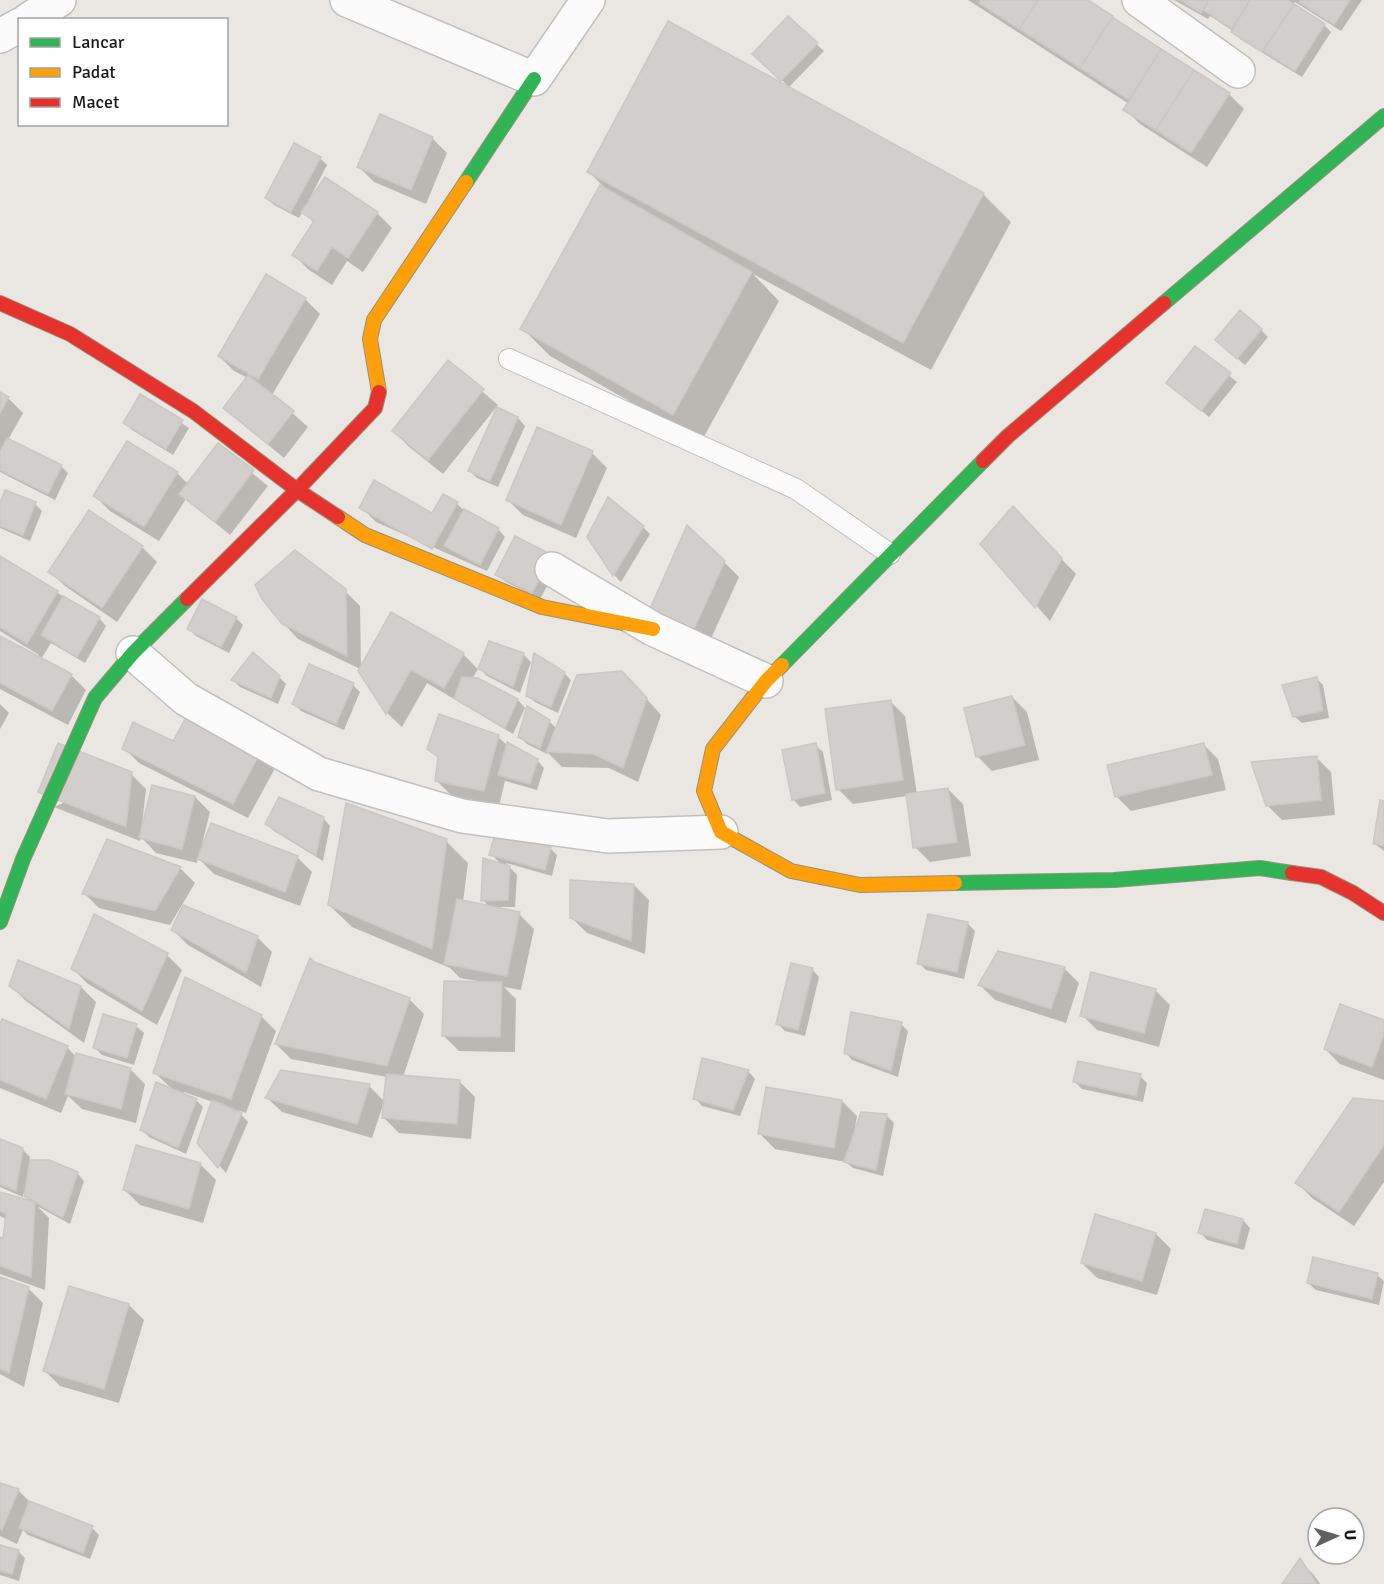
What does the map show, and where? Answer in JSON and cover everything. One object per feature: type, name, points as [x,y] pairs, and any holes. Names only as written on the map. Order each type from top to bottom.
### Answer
[{"type":"street","points":[[31,18],[59,0]]},
{"type":"street","points":[[347,0],[534,79]]},
{"type":"street","points":[[0,922],[23,859],[95,698],[133,653],[297,490],[375,408],[379,390],[370,339],[374,320],[588,0]]},
{"type":"street","points":[[1139,0],[1238,71]]},
{"type":"street","points":[[0,36],[18,25]]},
{"type":"street","points":[[721,832],[704,791],[713,749],[766,681],[1008,436],[1384,116]]},
{"type":"street","points":[[0,303],[70,334],[193,411],[297,490],[365,534],[542,607],[653,628]]},
{"type":"street","points":[[552,569],[653,628],[766,681]]},
{"type":"street","points":[[133,653],[186,699],[319,774],[462,816],[608,836],[721,832],[791,871],[860,885],[1114,880],[1260,868],[1321,877],[1353,893],[1384,913]]},
{"type":"lane","points":[[509,359],[796,489],[890,555]]},
{"type":"building","points":[[981,0],[1038,0],[1019,29],[979,3]]},
{"type":"building","points":[[1038,0],[1088,0],[1113,16],[1080,68],[1019,29]]},
{"type":"building","points":[[1180,0],[1209,0],[1201,13]]},
{"type":"building","points":[[1209,0],[1250,0],[1232,29],[1203,10]]},
{"type":"building","points":[[1250,0],[1288,0],[1294,4],[1262,52],[1231,32]]},
{"type":"building","points":[[1300,0],[1350,0],[1334,25],[1299,2]]},
{"type":"building","points":[[1294,4],[1325,24],[1295,71],[1263,51]]},
{"type":"building","points":[[788,16],[818,43],[781,81],[752,54]]},
{"type":"building","points":[[1112,17],[1161,49],[1129,100],[1080,68]]},
{"type":"building","points":[[668,21],[984,193],[903,343],[587,172]]},
{"type":"building","points":[[1161,49],[1194,70],[1156,130],[1123,110]]},
{"type":"building","points":[[1194,70],[1230,93],[1191,153],[1156,130]]},
{"type":"building","points":[[380,114],[433,137],[411,190],[357,167]]},
{"type":"building","points":[[294,143],[321,157],[291,212],[265,198]]},
{"type":"building","points":[[325,177],[378,212],[348,258],[332,247],[317,271],[292,255],[314,221],[301,212]]},
{"type":"building","points":[[600,185],[752,272],[673,415],[520,329]]},
{"type":"building","points":[[266,274],[306,298],[258,379],[218,356]]},
{"type":"building","points":[[1240,310],[1262,329],[1237,359],[1215,340]]},
{"type":"building","points":[[1195,346],[1231,373],[1201,411],[1166,383]]},
{"type":"building","points":[[448,360],[484,389],[428,460],[392,431]]},
{"type":"building","points":[[248,375],[294,411],[268,444],[223,408]]},
{"type":"building","points":[[0,392],[9,397],[0,413]]},
{"type":"building","points":[[140,394],[183,420],[166,449],[123,423]]},
{"type":"building","points":[[497,407],[518,417],[490,481],[468,471]]},
{"type":"building","points":[[537,427],[593,451],[561,525],[506,500]]},
{"type":"building","points":[[7,438],[62,465],[48,494],[0,470],[0,452]]},
{"type":"building","points":[[127,441],[178,472],[144,527],[93,496]]},
{"type":"building","points":[[218,443],[254,470],[215,522],[179,494]]},
{"type":"building","points":[[374,480],[432,513],[443,494],[458,502],[432,549],[359,508]]},
{"type":"building","points":[[5,490],[36,502],[23,535],[0,526],[0,503]]},
{"type":"building","points":[[608,497],[644,526],[613,576],[587,537]]},
{"type":"building","points":[[1013,506],[1062,558],[1035,608],[980,544]]},
{"type":"building","points":[[464,509],[499,528],[480,565],[444,546]]},
{"type":"building","points":[[89,510],[143,546],[102,608],[48,572]]},
{"type":"building","points":[[687,525],[725,561],[689,640],[645,620]]},
{"type":"building","points":[[515,536],[552,555],[532,593],[495,575]]},
{"type":"building","points":[[295,550],[346,589],[347,656],[282,624],[262,599],[255,585]]},
{"type":"building","points":[[0,556],[58,591],[27,644],[0,627]]},
{"type":"building","points":[[63,596],[100,617],[77,657],[41,635]]},
{"type":"building","points":[[202,599],[237,617],[221,647],[187,629]]},
{"type":"building","points":[[391,612],[464,653],[444,688],[411,670],[386,714],[358,671]]},
{"type":"building","points":[[0,636],[72,674],[52,711],[0,683]]},
{"type":"building","points":[[489,641],[524,653],[513,687],[478,669]]},
{"type":"building","points":[[253,652],[280,676],[271,698],[231,680]]},
{"type":"building","points":[[534,653],[565,672],[551,707],[526,696]]},
{"type":"building","points":[[309,664],[354,683],[336,724],[292,704]]},
{"type":"building","points":[[622,671],[647,698],[623,768],[593,754],[546,752],[577,675]]},
{"type":"building","points":[[462,677],[478,678],[518,699],[505,728],[454,698]]},
{"type":"building","points":[[1317,677],[1323,711],[1293,717],[1282,685]]},
{"type":"building","points":[[1012,696],[1025,745],[976,757],[964,708]]},
{"type":"building","points":[[891,700],[903,780],[836,790],[825,709]]},
{"type":"building","points":[[527,706],[550,720],[540,748],[518,737]]},
{"type":"building","points":[[189,712],[260,753],[233,804],[122,749],[133,722],[173,741]]},
{"type":"building","points":[[439,714],[499,735],[484,791],[435,781],[438,757],[427,749]]},
{"type":"building","points":[[507,742],[538,759],[530,784],[498,775]]},
{"type":"building","points":[[58,743],[132,772],[126,827],[38,792]]},
{"type":"building","points":[[816,743],[825,793],[792,800],[782,750]]},
{"type":"building","points":[[1204,743],[1212,775],[1115,797],[1107,765]]},
{"type":"building","points":[[1317,756],[1321,800],[1266,806],[1251,762]]},
{"type":"building","points":[[152,785],[195,796],[182,849],[139,838]]},
{"type":"building","points":[[948,788],[957,842],[913,848],[906,794]]},
{"type":"building","points":[[279,797],[324,817],[316,855],[265,824]]},
{"type":"building","points":[[1380,800],[1384,801],[1384,846],[1373,844]]},
{"type":"building","points":[[346,803],[447,839],[432,949],[328,905]]},
{"type":"building","points":[[211,823],[298,856],[285,892],[197,859]]},
{"type":"building","points":[[496,831],[551,847],[545,870],[489,855]]},
{"type":"building","points":[[107,839],[181,867],[155,911],[82,894]]},
{"type":"building","points":[[483,858],[510,866],[508,900],[481,901]]},
{"type":"building","points":[[570,880],[634,884],[631,941],[570,918]]},
{"type":"building","points":[[457,899],[520,912],[507,976],[444,964]]},
{"type":"building","points":[[183,905],[258,936],[246,973],[171,930]]},
{"type":"building","points":[[94,914],[168,953],[142,1011],[71,969]]},
{"type":"building","points":[[928,914],[968,922],[957,972],[917,964]]},
{"type":"building","points":[[998,951],[1065,967],[1051,1009],[978,985]]},
{"type":"building","points":[[310,958],[314,962],[410,998],[387,1066],[275,1044]]},
{"type":"building","points":[[18,960],[81,986],[69,1029],[9,986]]},
{"type":"building","points":[[791,963],[813,968],[798,1030],[776,1024]]},
{"type":"building","points":[[1091,972],[1156,989],[1144,1033],[1080,1016]]},
{"type":"building","points":[[185,977],[262,1015],[231,1099],[153,1073]]},
{"type":"building","points":[[444,981],[502,982],[500,1037],[442,1036]]},
{"type":"building","points":[[1340,1004],[1384,1020],[1384,1034],[1372,1067],[1324,1049]]},
{"type":"building","points":[[851,1012],[902,1022],[891,1071],[844,1053]]},
{"type":"building","points":[[103,1014],[137,1024],[127,1058],[93,1048]]},
{"type":"building","points":[[2,1019],[68,1046],[46,1099],[0,1080],[0,1024]]},
{"type":"building","points":[[76,1053],[131,1068],[121,1109],[65,1094]]},
{"type":"building","points":[[702,1058],[749,1070],[733,1110],[693,1099]]},
{"type":"building","points":[[1078,1061],[1141,1074],[1136,1096],[1073,1082]]},
{"type":"building","points":[[281,1070],[370,1084],[357,1124],[265,1098]]},
{"type":"building","points":[[386,1074],[460,1080],[457,1124],[382,1118]]},
{"type":"building","points":[[156,1082],[197,1099],[178,1148],[140,1130]]},
{"type":"building","points":[[766,1087],[842,1100],[834,1148],[758,1134]]},
{"type":"building","points":[[1353,1098],[1384,1101],[1384,1145],[1339,1212],[1295,1183]]},
{"type":"building","points":[[212,1100],[242,1113],[218,1168],[197,1143]]},
{"type":"building","points":[[861,1112],[887,1114],[876,1170],[844,1162]]},
{"type":"building","points":[[0,1139],[23,1148],[16,1191],[0,1184]]},
{"type":"building","points":[[136,1145],[201,1163],[189,1209],[123,1190]]},
{"type":"building","points":[[30,1160],[49,1160],[78,1172],[63,1218],[24,1196]]},
{"type":"building","points":[[0,1192],[35,1202],[31,1277],[0,1266],[0,1237],[3,1238],[6,1214],[0,1211]]},
{"type":"building","points":[[1205,1209],[1243,1219],[1237,1244],[1198,1233]]},
{"type":"building","points":[[1095,1214],[1156,1233],[1142,1281],[1081,1263]]},
{"type":"building","points":[[1313,1257],[1378,1273],[1372,1299],[1307,1283]]},
{"type":"building","points":[[0,1277],[29,1287],[9,1373],[0,1369]]},
{"type":"building","points":[[69,1286],[129,1304],[104,1389],[43,1371]]},
{"type":"building","points":[[0,1483],[19,1489],[2,1530],[0,1529]]},
{"type":"building","points":[[29,1501],[93,1526],[83,1553],[19,1528]]},
{"type":"building","points":[[0,1545],[19,1550],[12,1574],[0,1571]]},
{"type":"building","points":[[1300,1558],[1317,1584],[1282,1584]]},
{"type":"traffic: fast","points":[[466,182],[534,79]]},
{"type":"traffic: fast","points":[[1164,303],[1384,116]]},
{"type":"traffic: fast","points":[[782,665],[983,461]]},
{"type":"traffic: fast","points":[[0,922],[23,859],[95,698],[133,653],[187,599]]},
{"type":"traffic: fast","points":[[955,883],[1114,880],[1260,868],[1292,873]]},
{"type":"traffic: slow","points":[[379,392],[370,339],[374,320],[466,182]]},
{"type":"traffic: slow","points":[[338,517],[365,535],[542,607],[653,629]]},
{"type":"traffic: slow","points":[[782,665],[766,681],[713,749],[704,791],[721,832],[791,871],[860,885],[955,883]]},
{"type":"traffic: jam","points":[[0,303],[70,334],[193,411],[297,490],[338,517]]},
{"type":"traffic: jam","points":[[983,461],[1008,436],[1164,303]]},
{"type":"traffic: jam","points":[[187,599],[297,490],[375,408],[379,392]]},
{"type":"traffic: jam","points":[[1292,873],[1321,877],[1353,893],[1384,913]]}]
